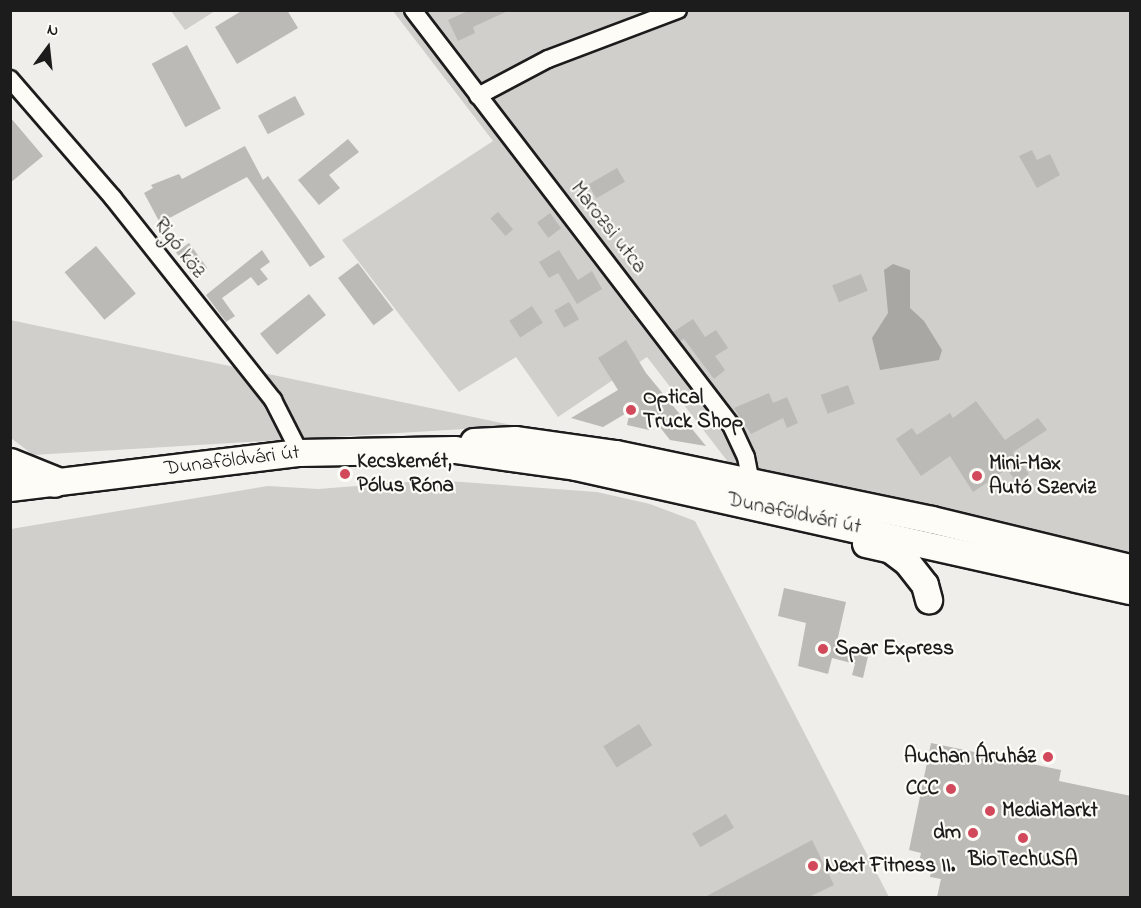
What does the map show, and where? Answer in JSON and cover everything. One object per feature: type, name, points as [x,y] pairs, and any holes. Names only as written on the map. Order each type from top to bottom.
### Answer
[{"type":"highway","points":[[10,465],[56,482]]},
{"type":"main road","name":"Dunaföldvári út","points":[[454,450],[474,442],[551,444],[751,482],[1131,568]]},
{"type":"main road","name":"Dunaföldvári út","points":[[10,488],[300,453],[454,450],[483,457],[576,466],[1131,591]]},
{"type":"main road","points":[[751,482],[760,492],[803,507],[813,518]]},
{"type":"main road","points":[[759,506],[788,525],[896,553],[919,576],[929,600]]},
{"type":"street","name":"Marozsi utca","points":[[413,10],[731,425],[746,457],[751,482]]},
{"type":"street","points":[[478,96],[548,58],[678,10]]},
{"type":"street","name":"Rigó köz","points":[[10,79],[113,198],[273,400],[300,453]]},
{"type":"shaded area","points":[[171,11],[215,11],[185,30]]},
{"type":"shaded area","points":[[393,11],[1130,11],[1130,557],[735,471],[647,357],[558,417],[516,357],[459,392],[342,240],[493,141]]},
{"type":"shaded area","points":[[893,264],[910,270],[910,308],[924,321],[942,350],[939,360],[880,370],[872,338],[888,313],[884,270]]},
{"type":"shaded area","points":[[10,320],[516,426],[33,455],[11,438]]},
{"type":"shaded area","points":[[434,480],[597,492],[650,504],[695,521],[889,897],[11,898],[11,529],[268,486],[318,489]]},
{"type":"building","points":[[243,10],[287,10],[298,28],[237,64],[215,27]]},
{"type":"building","points":[[470,10],[510,10],[473,27],[475,33],[458,41],[448,20]]},
{"type":"building","points":[[187,45],[221,109],[185,127],[152,64]]},
{"type":"building","points":[[295,96],[305,115],[268,134],[258,116]]},
{"type":"building","points":[[10,117],[43,156],[10,183]]},
{"type":"building","points":[[348,139],[359,152],[329,175],[340,188],[319,205],[298,180]]},
{"type":"building","points":[[245,146],[263,180],[268,176],[325,257],[310,267],[247,177],[160,223],[144,193],[153,188],[151,185],[179,174],[182,179]]},
{"type":"building","points":[[1032,150],[1037,160],[1050,154],[1060,175],[1037,188],[1019,156]]},
{"type":"building","points":[[617,168],[625,182],[596,198],[588,184]]},
{"type":"building","points":[[498,212],[513,229],[506,236],[490,219]]},
{"type":"building","points":[[550,213],[561,228],[548,238],[537,222]]},
{"type":"building","points":[[189,243],[207,268],[194,277],[176,252]]},
{"type":"building","points":[[96,246],[136,293],[104,320],[65,272]]},
{"type":"building","points":[[262,250],[270,262],[260,269],[268,279],[258,286],[251,277],[222,298],[235,316],[226,322],[206,295]]},
{"type":"building","points":[[559,250],[578,280],[592,271],[602,289],[577,304],[558,273],[549,278],[539,262]]},
{"type":"building","points":[[358,263],[394,310],[374,325],[338,278]]},
{"type":"building","points":[[861,274],[868,291],[839,302],[832,286]]},
{"type":"building","points":[[309,294],[326,315],[277,355],[260,334]]},
{"type":"building","points":[[569,302],[579,319],[564,328],[554,310]]},
{"type":"building","points":[[532,306],[543,323],[520,337],[509,321]]},
{"type":"building","points":[[693,319],[705,337],[716,330],[728,348],[715,356],[725,370],[714,379],[684,339],[680,341],[673,332]]},
{"type":"building","name":"Optical Truck Shop","points":[[626,340],[646,373],[706,446],[670,440],[652,417],[649,430],[627,425],[630,411],[603,427],[571,418],[618,390],[598,358]]},
{"type":"building","points":[[848,385],[855,404],[828,414],[821,395]]},
{"type":"building","points":[[769,393],[773,403],[787,397],[798,423],[787,428],[783,418],[751,434],[734,408]]},
{"type":"building","points":[[976,401],[1005,440],[1038,418],[1047,430],[1013,452],[1029,474],[1017,483],[1007,469],[973,492],[950,456],[921,476],[896,439],[912,428],[917,435],[950,413],[953,418]]},
{"type":"building","points":[[784,588],[846,602],[836,646],[869,652],[863,678],[852,675],[855,664],[832,658],[828,674],[798,666],[806,623],[778,616]]},
{"type":"building","points":[[639,724],[652,745],[617,767],[603,746]]},
{"type":"building","points":[[931,743],[1061,770],[1059,781],[1131,796],[1131,897],[937,897],[941,879],[930,877],[932,865],[919,862],[921,853],[909,850]]},
{"type":"building","points":[[726,814],[734,828],[700,847],[692,834]]},
{"type":"building","points":[[812,840],[834,885],[809,897],[705,897]]},
{"type":"place","name":"Optical Truck Shop","points":[[631,410]]},
{"type":"place","name":"Kecskemét, Pólus Róna","points":[[345,474]]},
{"type":"place","name":"Mini-Max Autó Szerviz","points":[[977,476]]},
{"type":"place","name":"Spar Express","points":[[823,649]]},
{"type":"place","name":"Auchan Áruház","points":[[1048,757]]},
{"type":"place","name":"CCC","points":[[951,789]]},
{"type":"place","name":"MediaMarkt","points":[[990,811]]},
{"type":"place","name":"dm","points":[[973,833]]},
{"type":"place","name":"BioTechUSA","points":[[1023,838]]},
{"type":"place","name":"Next Fitness II.","points":[[813,866]]}]
